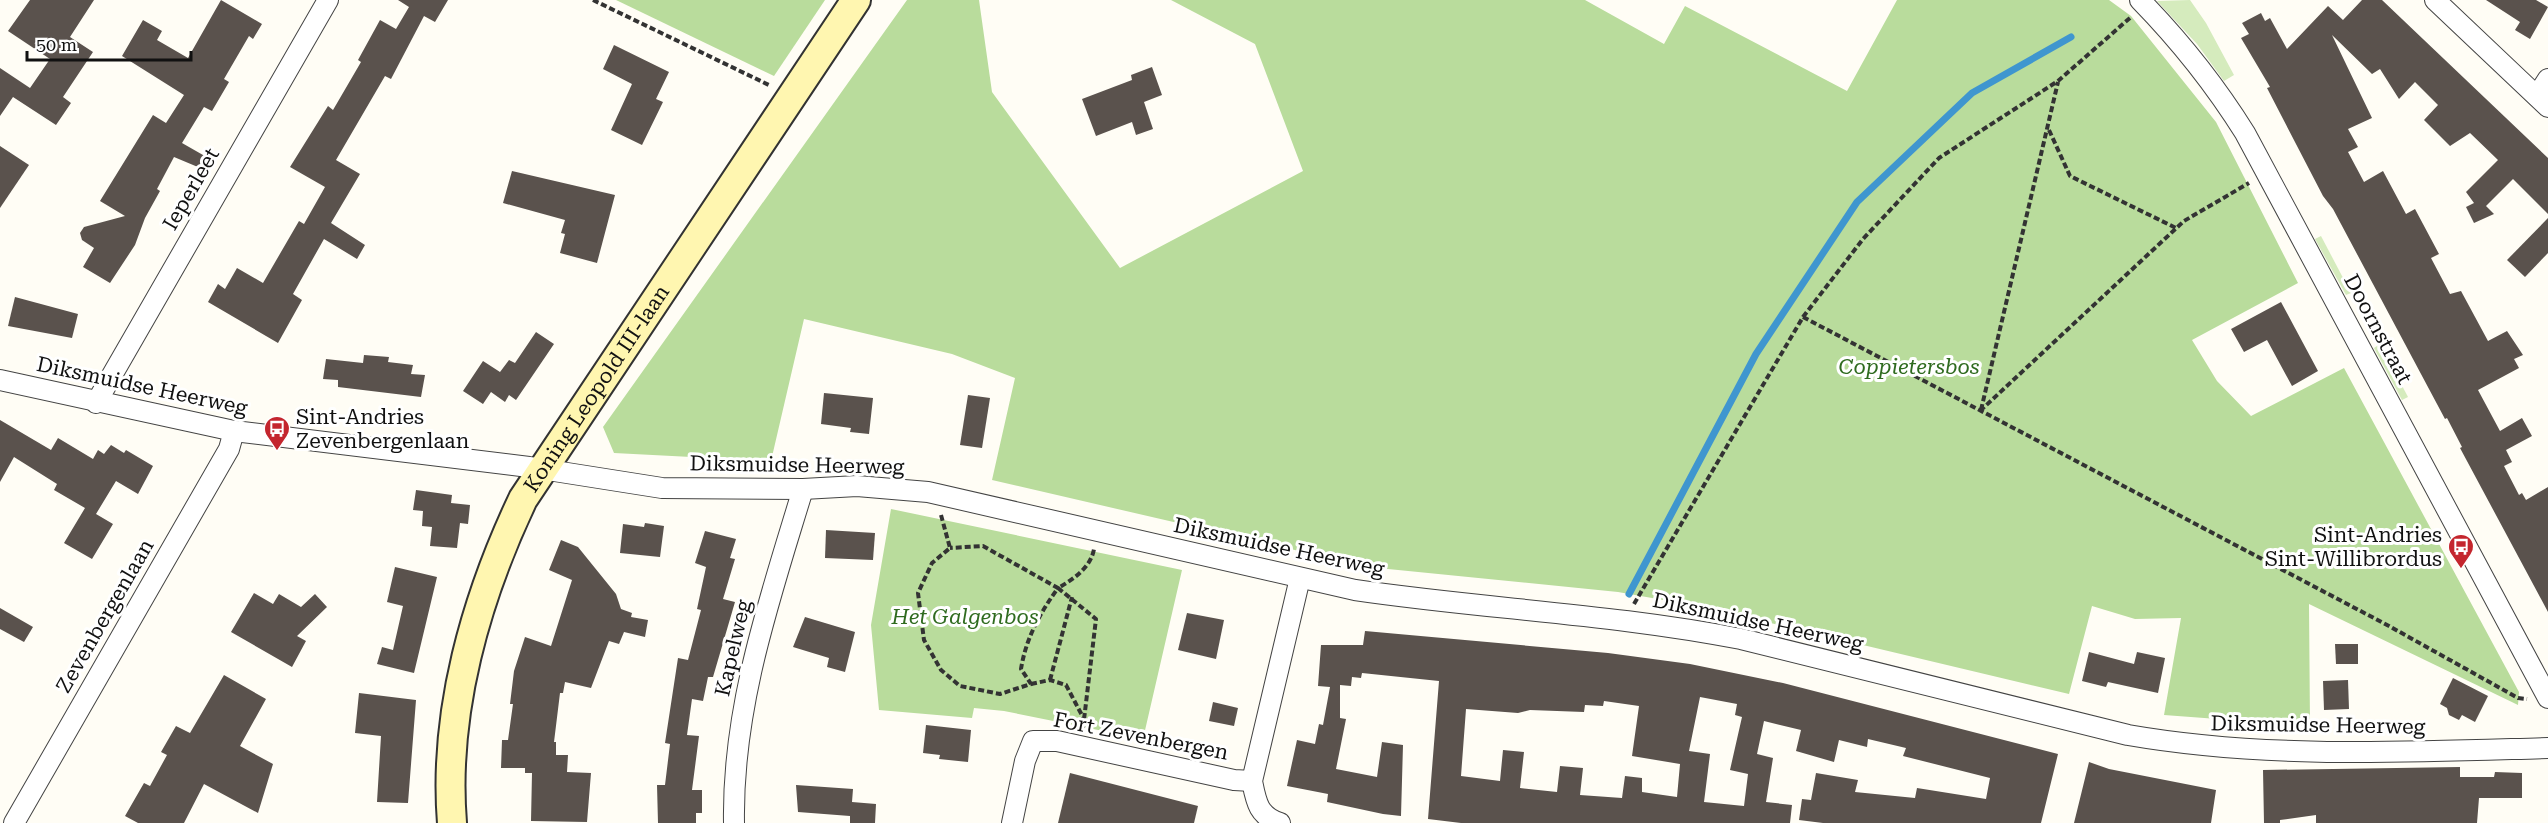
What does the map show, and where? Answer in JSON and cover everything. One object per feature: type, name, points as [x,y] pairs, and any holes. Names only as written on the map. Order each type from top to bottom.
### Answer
[{"type":"street","name":"Ieperleet","points":[[96,403],[328,0]]},
{"type":"street","name":"Koning Leopold III-laan","points":[[452,823],[450,802],[455,730],[466,657],[492,568],[523,499],[856,0]]},
{"type":"street","points":[[2435,0],[2543,102]]},
{"type":"street","name":"Doornstraat","points":[[2142,2],[2171,31],[2212,83],[2245,133],[2546,694]]},
{"type":"street","points":[[2543,102],[2548,79]]},
{"type":"street","name":"Diksmuidse Heerweg","points":[[0,380],[96,403],[234,430],[541,469],[662,488],[875,487],[930,492],[1355,590],[1425,600],[1687,628],[1775,646],[2127,735],[2192,746],[2305,752],[2548,748]]},
{"type":"street","name":"Zevenbergenlaan","points":[[14,823],[230,449],[234,430]]},
{"type":"street","name":"Kapelweg","points":[[734,823],[735,783],[746,689],[803,489]]},
{"type":"street","name":"Fort Zevenbergen","points":[[1280,823],[1269,819],[1256,806],[1252,781],[1300,578]]},
{"type":"street","name":"Fort Zevenbergen","points":[[1011,823],[1025,761],[1033,741],[1057,741],[1234,780],[1252,781]]},
{"type":"path","points":[[593,0],[792,96]]},
{"type":"path","points":[[1624,620],[1803,317],[1863,238],[1939,158],[2058,81],[2142,2]]},
{"type":"path","points":[[1980,411],[2058,81]]},
{"type":"path","points":[[2048,129],[2070,176],[2176,229]]},
{"type":"path","points":[[1980,411],[2176,229],[2266,172]]},
{"type":"path","points":[[1803,317],[2379,620],[2518,698],[2530,699],[2546,694]]},
{"type":"path","points":[[930,492],[943,520],[942,527],[950,548]]},
{"type":"path","points":[[1031,684],[1021,669],[1026,644],[1042,609],[1058,588],[1071,581],[1093,559],[1098,530]]},
{"type":"path","points":[[1082,746],[1085,721],[1096,618],[1058,588],[983,546],[950,548],[932,563],[918,593],[924,640],[941,670],[960,686],[1000,694],[1050,680],[1066,685],[1085,721]]},
{"type":"path","points":[[1050,680],[1072,597]]},
{"type":"green space","points":[[616,0],[825,0],[774,76]]},
{"type":"green space","name":"Coppietersbos","points":[[907,0],[979,0],[992,92],[1120,268],[1303,171],[1255,44],[1171,0],[1585,0],[1664,44],[1685,6],[1847,91],[1897,0],[2109,0],[2131,16],[2216,122],[2298,283],[2192,340],[2217,381],[2251,416],[2344,368],[2519,692],[2518,705],[2309,604],[2310,726],[2164,715],[2181,618],[2135,619],[2092,606],[2069,694],[1703,607],[1618,592],[1368,567],[992,480],[1015,378],[952,354],[804,319],[771,461],[614,453],[603,427]]},
{"type":"green space","points":[[2190,0],[2206,23],[2234,75],[2224,81],[2197,44],[2157,1]]},
{"type":"green space","points":[[2321,236],[2351,293],[2346,295],[2315,239]]},
{"type":"green space","points":[[2380,344],[2408,397],[2402,400],[2374,348]]},
{"type":"green space","name":"Het Galgenbos","points":[[891,509],[1182,570],[1143,739],[1004,711],[974,708],[972,718],[879,710],[871,625]]},
{"type":"building","points":[[30,0],[94,0],[70,37],[93,52],[63,97],[71,103],[56,125],[13,97],[0,116],[0,68],[30,88],[50,59],[8,31]]},
{"type":"building","points":[[221,0],[262,24],[253,39],[249,36],[224,79],[229,82],[212,111],[204,107],[182,143],[210,159],[205,170],[174,157],[157,189],[160,191],[145,218],[135,245],[110,283],[83,267],[94,248],[82,240],[80,233],[84,227],[125,216],[100,201],[153,115],[166,123],[184,95],[122,56],[143,20],[162,31],[157,40],[188,58]]},
{"type":"building","points":[[398,0],[448,0],[435,22],[424,16],[391,79],[385,76],[336,160],[360,174],[331,223],[365,245],[357,259],[324,239],[293,294],[302,300],[278,343],[208,302],[218,284],[225,289],[237,268],[263,283],[299,221],[304,224],[325,187],[290,167],[328,106],[333,110],[361,62],[358,60],[380,20],[396,29],[409,7]]},
{"type":"building","points":[[2362,0],[2382,0],[2548,158],[2548,214],[2513,179],[2486,206],[2494,214],[2474,223],[2466,207],[2474,203],[2466,192],[2498,160],[2470,133],[2450,146],[2424,120],[2438,105],[2415,82],[2399,99],[2380,69],[2372,74],[2332,35],[2372,118],[2348,129],[2358,147],[2348,152],[2364,182],[2383,171],[2406,214],[2415,209],[2439,254],[2431,258],[2450,294],[2461,291],[2488,341],[2507,331],[2523,355],[2514,359],[2519,368],[2478,390],[2500,431],[2522,418],[2532,436],[2506,450],[2512,462],[2504,466],[2519,495],[2522,493],[2526,500],[2548,487],[2548,612],[2460,448],[2462,447],[2447,418],[2445,419],[2333,209],[2323,196],[2267,88],[2270,87],[2241,38],[2249,34],[2242,23],[2261,13],[2265,21],[2270,18],[2287,49],[2328,6],[2343,20]]},
{"type":"building","points":[[2486,0],[2536,0],[2548,7],[2530,39],[2515,30],[2520,22]]},
{"type":"building","points":[[614,45],[669,72],[656,99],[663,102],[642,145],[611,130],[632,84],[603,69]]},
{"type":"building","points":[[1152,67],[1162,95],[1144,102],[1153,129],[1136,135],[1132,122],[1096,136],[1082,99],[1132,80],[1131,75]]},
{"type":"building","points":[[0,146],[29,165],[0,208]]},
{"type":"building","points":[[512,171],[615,195],[597,263],[560,253],[565,234],[561,233],[565,220],[503,203]]},
{"type":"building","points":[[2548,218],[2548,253],[2525,277],[2507,260]]},
{"type":"building","points":[[15,297],[78,314],[72,338],[8,326]]},
{"type":"building","points":[[2281,302],[2318,371],[2292,386],[2267,340],[2244,352],[2231,329]]},
{"type":"building","points":[[536,332],[554,344],[516,400],[509,395],[505,402],[491,392],[483,404],[463,391],[483,361],[500,372],[509,360],[515,363]]},
{"type":"building","points":[[364,355],[389,357],[388,362],[413,365],[411,374],[425,375],[421,397],[338,387],[338,380],[323,379],[326,359],[363,363]]},
{"type":"building","points":[[824,393],[873,398],[869,434],[850,432],[851,428],[821,424]]},
{"type":"building","points":[[968,395],[990,398],[982,448],[960,445]]},
{"type":"building","points":[[0,420],[51,450],[58,438],[93,459],[98,450],[104,454],[111,445],[124,453],[126,450],[153,466],[138,494],[116,481],[96,514],[113,524],[92,559],[64,543],[85,508],[54,490],[57,484],[14,457],[0,482]]},
{"type":"building","points":[[416,490],[452,495],[451,503],[470,505],[468,524],[460,523],[457,548],[430,546],[432,527],[422,526],[423,511],[413,510]]},
{"type":"building","points":[[645,523],[664,526],[660,557],[620,553],[623,524],[644,527]]},
{"type":"building","points":[[826,530],[875,533],[873,560],[825,558]]},
{"type":"building","points":[[705,531],[736,539],[730,558],[735,559],[723,599],[735,602],[713,677],[708,677],[703,701],[692,699],[687,735],[699,736],[692,790],[702,790],[702,813],[696,813],[696,823],[658,823],[657,785],[665,785],[670,744],[665,743],[678,658],[688,660],[701,610],[697,609],[706,567],[695,563]]},
{"type":"building","points":[[561,540],[578,547],[616,594],[621,609],[632,613],[631,617],[648,620],[645,637],[624,632],[619,644],[609,641],[591,688],[565,682],[563,693],[560,693],[554,742],[556,742],[556,755],[568,755],[567,772],[591,773],[587,822],[531,821],[532,773],[525,773],[525,768],[501,768],[502,740],[508,740],[513,704],[510,704],[514,671],[525,637],[551,646],[572,580],[549,570]]},
{"type":"building","points":[[395,567],[437,577],[414,673],[377,664],[382,647],[393,650],[403,606],[387,602]]},
{"type":"building","points":[[254,593],[273,604],[279,594],[301,607],[315,594],[327,607],[297,636],[306,641],[292,667],[231,632]]},
{"type":"building","points":[[0,608],[33,627],[24,642],[0,629]]},
{"type":"building","points":[[1187,613],[1224,620],[1216,659],[1178,650]]},
{"type":"building","points":[[805,617],[855,632],[845,672],[827,667],[829,658],[793,647]]},
{"type":"building","points":[[1365,631],[1608,653],[1690,664],[1783,683],[2058,754],[2041,823],[1823,823],[1799,820],[1802,799],[1811,800],[1816,773],[1858,780],[1855,792],[1915,798],[1917,788],[1986,799],[1990,778],[1903,756],[1906,748],[1868,739],[1867,747],[1839,740],[1834,762],[1796,751],[1801,730],[1764,721],[1757,754],[1773,758],[1766,802],[1792,805],[1790,823],[1461,823],[1428,819],[1439,681],[1362,673],[1361,678],[1352,677],[1351,686],[1340,685],[1340,718],[1346,719],[1336,769],[1377,777],[1382,742],[1403,745],[1401,816],[1383,814],[1327,802],[1328,794],[1287,786],[1297,740],[1315,744],[1319,724],[1323,725],[1330,687],[1318,686],[1321,645],[1363,645]],"holes":[[[1700,697],[1737,704],[1735,715],[1742,717],[1730,770],[1748,774],[1744,806],[1704,802],[1710,754],[1689,751]],[[1604,701],[1639,706],[1632,756],[1680,764],[1677,797],[1642,792],[1642,778],[1625,776],[1622,798],[1580,795],[1583,768],[1560,766],[1557,792],[1520,788],[1524,752],[1503,750],[1500,781],[1461,776],[1466,709],[1518,713],[1530,710],[1584,712],[1585,705],[1603,706]]]},
{"type":"building","points":[[2335,644],[2358,644],[2358,664],[2336,664]]},
{"type":"building","points":[[2089,652],[2134,664],[2137,652],[2165,658],[2158,693],[2108,682],[2106,687],[2082,681]]},
{"type":"building","points":[[224,675],[266,699],[240,746],[273,764],[258,813],[204,784],[184,823],[138,823],[125,816],[144,783],[150,786],[167,755],[161,752],[176,726],[190,733]]},
{"type":"building","points":[[2453,678],[2488,696],[2475,722],[2462,715],[2459,720],[2449,715],[2447,708],[2440,704]]},
{"type":"building","points":[[2348,680],[2349,709],[2324,710],[2323,681]]},
{"type":"building","points":[[359,693],[416,700],[408,803],[377,802],[381,736],[355,733]]},
{"type":"building","points":[[1213,702],[1238,708],[1234,726],[1209,721]]},
{"type":"building","points":[[926,725],[971,730],[968,762],[939,759],[940,755],[923,753]]},
{"type":"building","points":[[2089,762],[2109,769],[2216,790],[2211,823],[2074,823]]},
{"type":"building","points":[[2460,767],[2460,777],[2494,777],[2495,772],[2522,773],[2522,798],[2479,798],[2477,823],[2316,823],[2316,815],[2280,820],[2280,823],[2264,823],[2263,770]]},
{"type":"building","points":[[1070,773],[1198,806],[1194,823],[1058,823]]},
{"type":"building","points":[[796,785],[853,789],[852,802],[876,804],[875,823],[850,823],[850,816],[798,812]]},
{"type":"waterway","points":[[1629,594],[1756,354],[1857,202],[1972,93],[2071,37]]},
{"type":"place","name":"Sint-Andries Zevenbergenlaan","points":[[277,452]]},
{"type":"place","name":"Sint-Andries Sint-Willibrordus","points":[[2461,570]]}]
